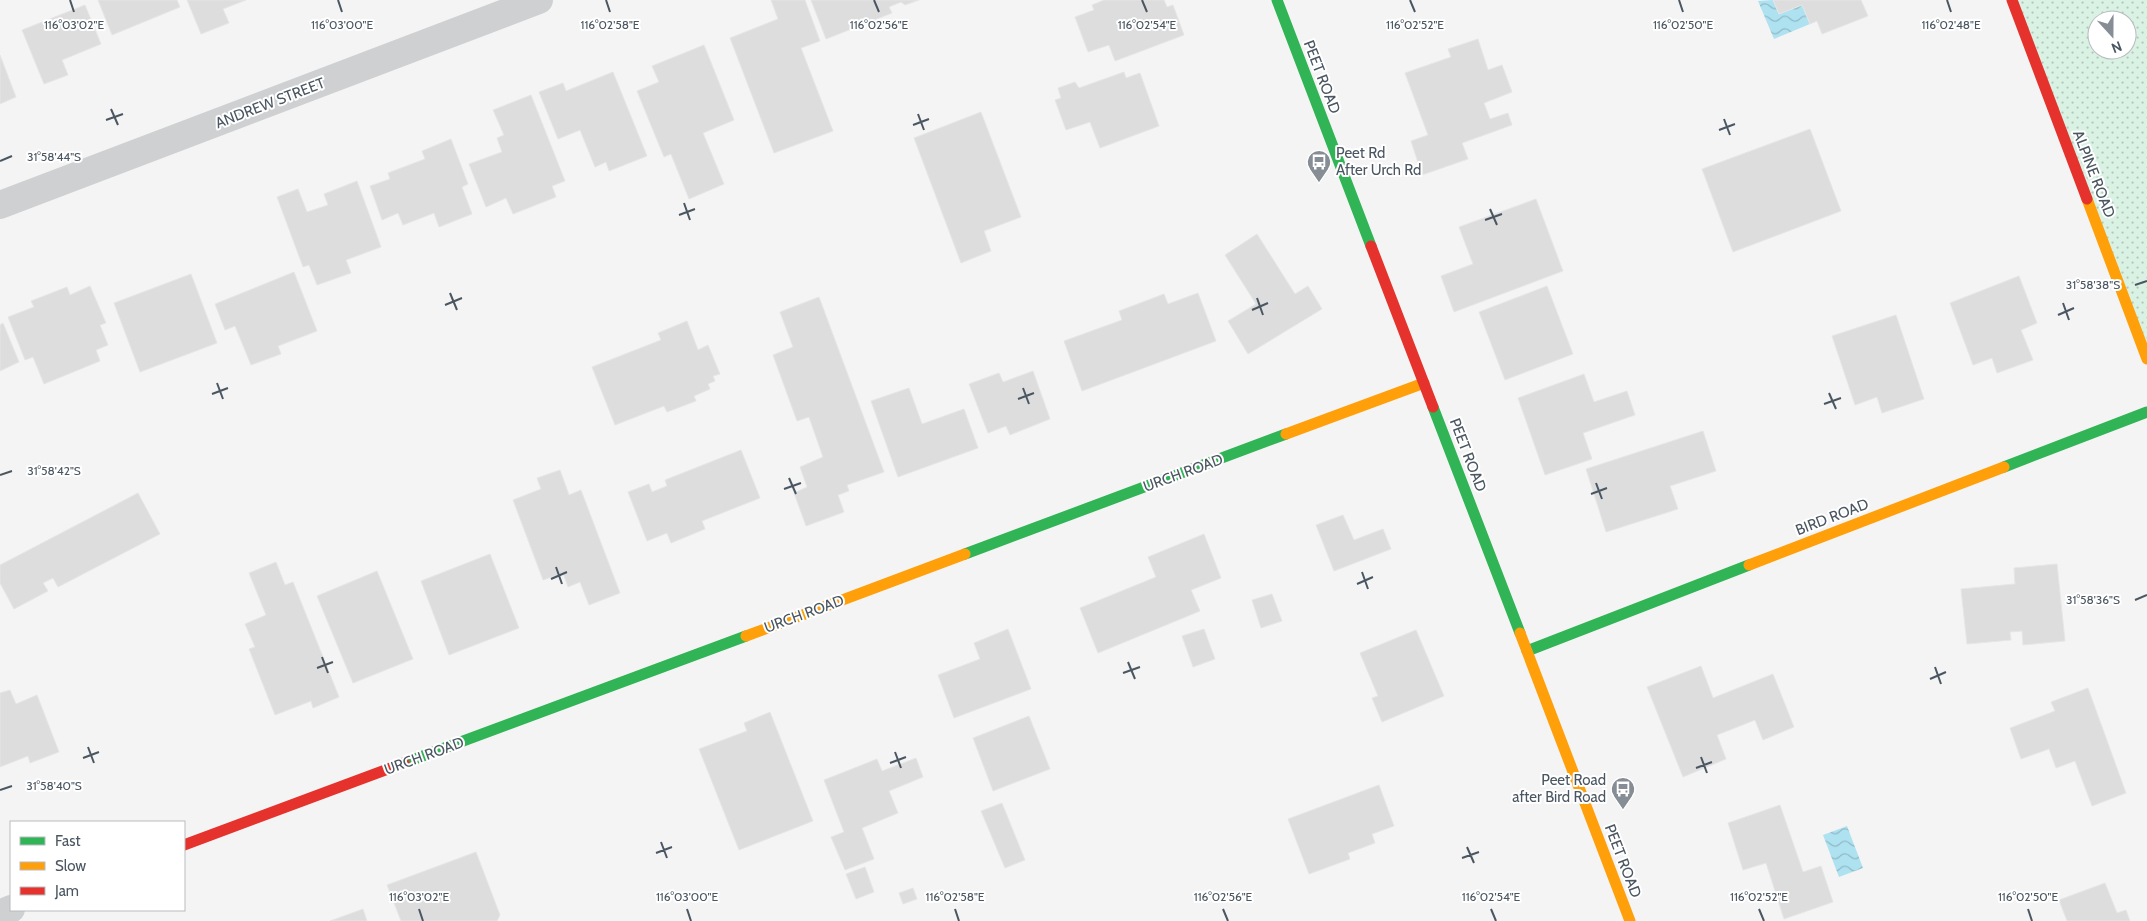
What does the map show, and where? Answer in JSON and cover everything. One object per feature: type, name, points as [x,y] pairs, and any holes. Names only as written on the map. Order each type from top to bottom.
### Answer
[{"type":"street","name":"ANDREW STREET","points":[[0,205],[539,0]]},
{"type":"street","name":"PEET ROAD","points":[[1277,0],[1630,921]]},
{"type":"street","name":"ALPINE ROAD","points":[[2012,0],[2147,359]]},
{"type":"street","name":"URCH ROAD","points":[[185,845],[1424,383]]},
{"type":"street","name":"BIRD ROAD","points":[[1528,651],[2147,412]]},
{"type":"green space","points":[[2012,0],[2147,0],[2147,359]]},
{"type":"water","points":[[1773,0],[1779,14],[1802,5],[1810,24],[1774,39],[1758,1]]},
{"type":"water","points":[[1847,826],[1863,868],[1839,877],[1823,835]]},
{"type":"building","points":[[98,0],[177,0],[180,7],[112,35]]},
{"type":"building","points":[[187,0],[246,0],[223,9],[229,23],[201,34]]},
{"type":"building","points":[[771,0],[805,0],[820,41],[801,48],[833,131],[774,153],[730,38],[778,19]]},
{"type":"building","points":[[811,0],[919,0],[905,5],[901,2],[889,7],[892,13],[826,39]]},
{"type":"building","points":[[1104,0],[1164,0],[1167,7],[1173,5],[1184,35],[1115,61],[1109,45],[1088,52],[1075,17],[1094,10],[1092,5]]},
{"type":"building","points":[[1773,0],[1861,0],[1868,16],[1822,34],[1817,21],[1810,24],[1802,5],[1779,14]]},
{"type":"building","points":[[85,5],[101,44],[62,60],[68,75],[44,84],[22,30]]},
{"type":"building","points":[[1478,39],[1488,70],[1502,65],[1512,92],[1484,103],[1490,119],[1508,113],[1512,125],[1462,143],[1468,159],[1422,175],[1411,141],[1428,135],[1405,73],[1451,57],[1448,49]]},
{"type":"building","points":[[704,45],[734,120],[703,133],[724,184],[689,199],[671,154],[664,157],[637,91],[659,82],[652,66]]},
{"type":"building","points":[[0,55],[16,97],[0,104]]},
{"type":"building","points":[[613,72],[647,156],[609,171],[606,162],[595,167],[580,130],[558,139],[539,92],[563,83],[566,91]]},
{"type":"building","points":[[1124,72],[1126,78],[1140,73],[1159,126],[1100,148],[1090,122],[1066,130],[1055,100],[1061,98],[1058,88],[1075,82],[1079,88]]},
{"type":"building","points":[[531,95],[565,181],[552,186],[556,197],[513,214],[506,198],[486,207],[469,164],[502,152],[497,138],[504,135],[493,110]]},
{"type":"building","points":[[981,112],[1021,217],[984,231],[991,251],[961,263],[914,138]]},
{"type":"building","points":[[1810,129],[1841,211],[1733,252],[1702,169]]},
{"type":"building","points":[[451,139],[468,184],[462,187],[472,214],[439,227],[434,213],[403,225],[398,213],[382,220],[370,186],[390,179],[388,173],[425,159],[422,151]]},
{"type":"building","points":[[357,181],[381,247],[346,260],[351,273],[317,285],[309,265],[303,267],[277,197],[298,189],[307,212],[328,205],[324,194]]},
{"type":"building","points":[[1536,199],[1563,271],[1454,312],[1441,276],[1473,264],[1459,227]]},
{"type":"building","points":[[1257,234],[1295,294],[1308,286],[1322,309],[1248,354],[1228,321],[1256,304],[1225,255]]},
{"type":"building","points":[[294,272],[317,331],[278,346],[281,354],[251,365],[235,326],[225,330],[215,304]]},
{"type":"building","points":[[191,274],[217,343],[140,372],[114,303]]},
{"type":"building","points":[[2019,276],[2037,323],[2021,330],[2033,360],[1997,373],[1992,358],[1973,365],[1950,303]]},
{"type":"building","points":[[90,286],[106,323],[100,325],[108,345],[96,350],[100,361],[44,384],[33,357],[25,360],[8,317],[34,307],[31,301],[67,287],[70,295]]},
{"type":"building","points":[[1547,286],[1573,354],[1505,380],[1479,312]]},
{"type":"building","points":[[1198,293],[1216,341],[1082,391],[1064,341],[1122,320],[1119,311],[1164,294],[1168,304]]},
{"type":"building","points":[[819,297],[884,472],[847,485],[849,491],[838,495],[844,512],[806,526],[794,493],[807,487],[800,467],[823,457],[809,417],[797,421],[773,355],[793,347],[780,312]]},
{"type":"building","points":[[1896,315],[1924,399],[1882,413],[1877,397],[1855,405],[1832,336]]},
{"type":"building","points":[[687,321],[698,350],[708,345],[720,374],[713,376],[715,381],[708,384],[710,389],[694,396],[696,401],[667,412],[664,406],[615,425],[592,367],[661,340],[658,333]]},
{"type":"building","points":[[3,323],[19,362],[0,371],[0,325]]},
{"type":"building","points":[[1033,371],[1050,419],[1010,435],[1006,426],[988,433],[969,384],[999,373],[1003,382]]},
{"type":"building","points":[[1584,374],[1594,402],[1627,391],[1635,415],[1583,433],[1592,459],[1545,475],[1518,398]]},
{"type":"building","points":[[909,388],[922,424],[964,409],[978,448],[898,477],[871,401]]},
{"type":"building","points":[[1703,431],[1716,471],[1670,486],[1678,509],[1606,532],[1586,469]]},
{"type":"building","points":[[741,450],[760,498],[702,521],[705,529],[671,543],[667,533],[647,541],[628,492],[649,484],[652,492],[667,486],[665,480]]},
{"type":"building","points":[[560,470],[569,495],[581,490],[620,593],[589,605],[580,582],[568,587],[563,573],[543,580],[513,500],[541,489],[537,478]]},
{"type":"building","points":[[138,493],[160,534],[58,587],[53,578],[43,583],[48,591],[14,609],[0,583],[0,565]]},
{"type":"building","points":[[1343,515],[1354,540],[1383,529],[1391,549],[1334,571],[1316,525]]},
{"type":"building","points":[[1204,534],[1221,578],[1191,590],[1200,611],[1098,653],[1080,608],[1156,577],[1148,557]]},
{"type":"building","points":[[490,554],[519,628],[449,655],[421,581]]},
{"type":"building","points":[[276,562],[285,585],[293,582],[339,697],[313,708],[311,701],[275,715],[249,649],[255,647],[245,624],[266,615],[249,573]]},
{"type":"building","points":[[2057,564],[2065,641],[2023,645],[2022,631],[2010,632],[2011,640],[1967,644],[1961,589],[2015,584],[2014,568]]},
{"type":"building","points":[[377,571],[413,659],[353,683],[317,596]]},
{"type":"building","points":[[1272,594],[1282,621],[1261,628],[1252,600]]},
{"type":"building","points":[[1008,629],[1031,689],[954,718],[938,675],[980,659],[974,643]]},
{"type":"building","points":[[1204,629],[1215,659],[1193,667],[1182,636]]},
{"type":"building","points":[[1416,630],[1444,696],[1382,722],[1372,698],[1378,696],[1360,653]]},
{"type":"building","points":[[1701,666],[1713,698],[1773,674],[1794,727],[1763,740],[1755,720],[1717,735],[1726,759],[1683,777],[1647,687]]},
{"type":"building","points":[[2088,688],[2126,793],[2092,806],[2075,761],[2056,768],[2049,749],[2021,759],[2010,728],[2055,711],[2051,702]]},
{"type":"building","points":[[10,690],[16,704],[37,695],[59,752],[30,763],[28,756],[0,767],[0,693]]},
{"type":"building","points":[[770,712],[813,821],[739,850],[699,749],[747,731],[744,723]]},
{"type":"building","points":[[1029,716],[1050,769],[993,791],[973,738]]},
{"type":"building","points":[[916,758],[923,777],[889,791],[898,813],[862,828],[874,859],[845,870],[831,837],[844,832],[824,780],[877,759],[882,771]]},
{"type":"building","points":[[1379,785],[1394,826],[1372,834],[1375,843],[1348,853],[1350,859],[1309,874],[1288,819]]},
{"type":"building","points":[[1002,803],[1025,860],[1005,868],[981,811]]},
{"type":"building","points":[[1780,805],[1803,872],[1821,866],[1833,902],[1784,919],[1766,863],[1743,870],[1728,823]]},
{"type":"building","points":[[476,852],[500,915],[497,921],[401,921],[387,885]]},
{"type":"building","points":[[865,867],[874,892],[856,899],[846,874]]},
{"type":"building","points":[[2105,883],[2117,913],[2126,910],[2130,921],[2067,921],[2059,900]]},
{"type":"building","points":[[913,888],[917,899],[903,904],[899,893]]},
{"type":"building","points":[[363,909],[367,921],[330,921]]},
{"type":"traffic: fast","points":[[1277,0],[1371,246]]},
{"type":"traffic: fast","points":[[1433,407],[1520,633]]},
{"type":"traffic: fast","points":[[2004,467],[2147,412]]},
{"type":"traffic: fast","points":[[965,554],[1286,434]]},
{"type":"traffic: fast","points":[[1527,651],[1749,565]]},
{"type":"traffic: fast","points":[[404,763],[746,636]]},
{"type":"traffic: slow","points":[[2087,199],[2147,359]]},
{"type":"traffic: slow","points":[[1286,434],[1424,383]]},
{"type":"traffic: slow","points":[[1749,565],[2004,467]]},
{"type":"traffic: slow","points":[[746,636],[965,554]]},
{"type":"traffic: slow","points":[[1520,633],[1630,921]]},
{"type":"traffic: jam","points":[[2012,0],[2087,199]]},
{"type":"traffic: jam","points":[[1371,246],[1433,407]]},
{"type":"traffic: jam","points":[[185,845],[404,763]]},
{"type":"place","name":"Peet Rd After Urch Rd","points":[[1319,183]]},
{"type":"place","name":"Peet Road after Bird Road","points":[[1623,810]]}]
